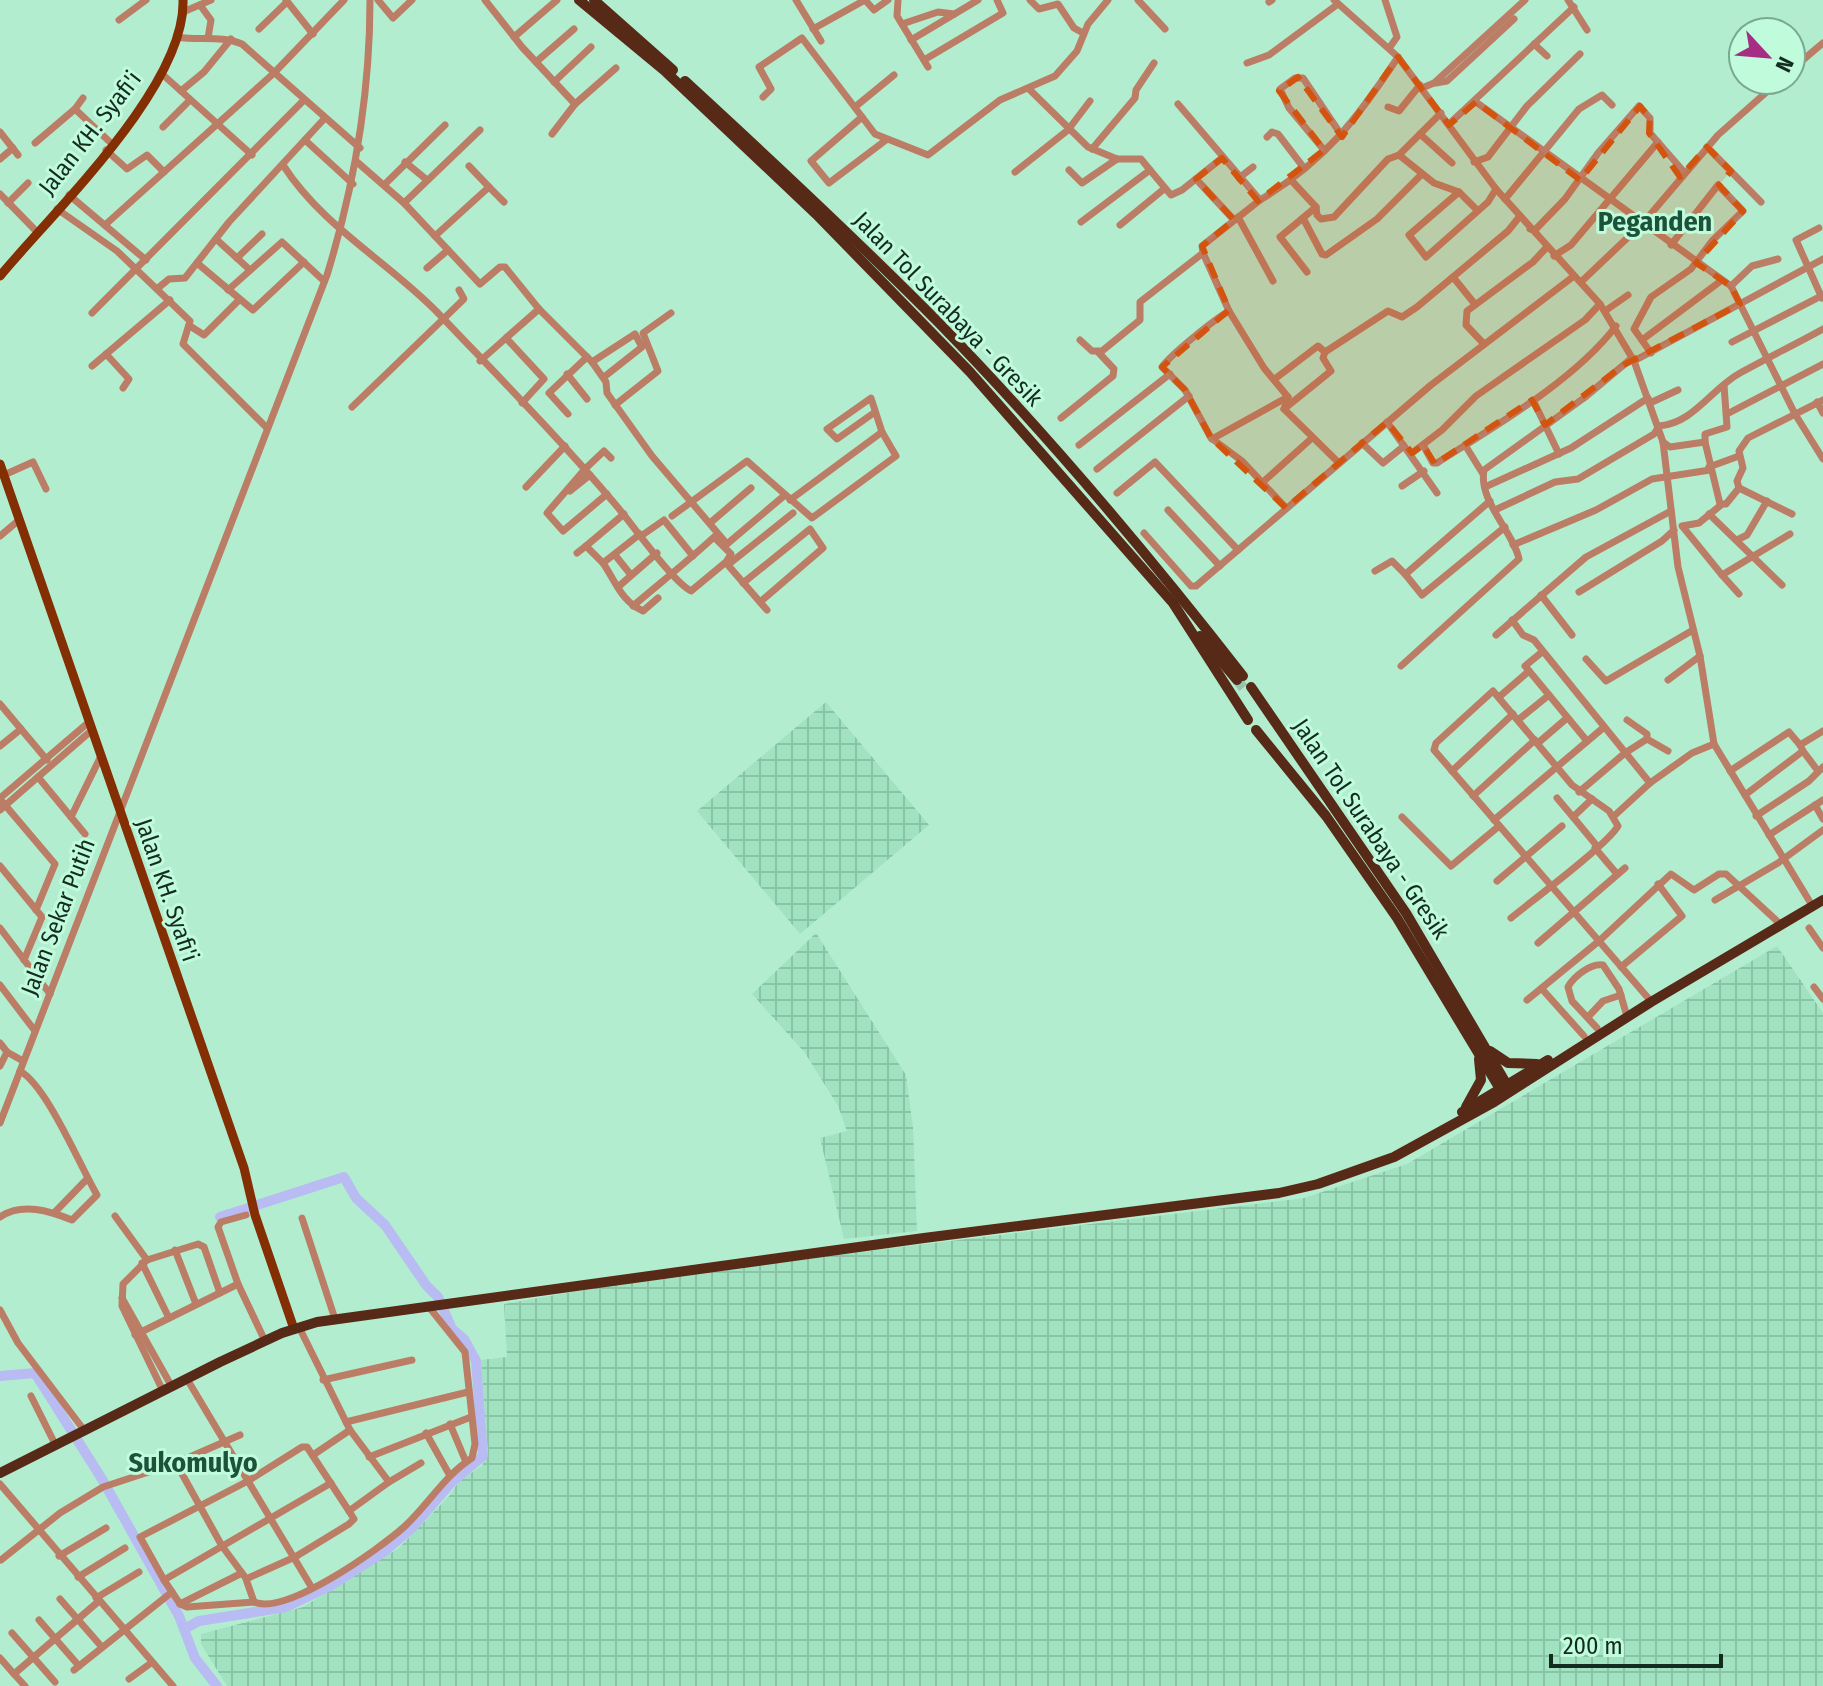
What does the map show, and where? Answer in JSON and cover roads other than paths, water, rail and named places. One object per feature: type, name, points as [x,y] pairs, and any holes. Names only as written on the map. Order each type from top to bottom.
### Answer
[{"type":"highway","name":"Jalan Tol Surabaya - Gresik","points":[[579,0],[666,72],[894,293],[980,383],[1240,678],[1115,519],[940,324],[823,208],[594,0]]},
{"type":"highway","name":"Jalan Tol Surabaya - Gresik","points":[[1173,603],[1248,720]]},
{"type":"highway","name":"Jalan Tol Surabaya - Gresik","points":[[1481,1049],[1456,995],[1406,913],[1248,689],[1326,816],[1397,918],[1505,1090]]},
{"type":"highway","name":"Jalan Tol Surabaya - Gresik","points":[[1256,730],[1326,816]]},
{"type":"highway","points":[[1386,1159],[1505,1090],[1584,1036],[1823,893]]},
{"type":"highway","points":[[0,1473],[265,1341],[297,1328],[335,1319],[1279,1193],[1318,1184],[1386,1159],[1823,900]]},
{"type":"highway","points":[[1459,1114],[1472,1100],[1481,1080],[1481,1049],[1508,1063],[1525,1066],[1544,1062]]},
{"type":"main road","name":"Jalan KH. Syafi'i","points":[[0,276],[146,101],[177,37],[183,0]]},
{"type":"main road","name":"Jalan KH. Syafi'i","points":[[0,464],[4,491],[19,520],[244,1168],[251,1215],[297,1328]]},
{"type":"street","points":[[119,20],[146,0]]},
{"type":"street","points":[[183,12],[211,0]]},
{"type":"street","points":[[105,225],[274,73],[344,0]]},
{"type":"street","name":"Jalan Sekar Putih","points":[[0,1123],[3,1106],[50,994],[324,281],[353,184],[360,148],[370,67],[370,0]]},
{"type":"street","points":[[378,0],[393,18],[412,0]]},
{"type":"street","points":[[485,0],[575,104]]},
{"type":"street","points":[[514,37],[557,0]]},
{"type":"street","points":[[813,29],[865,0],[873,10],[888,0]]},
{"type":"street","points":[[898,0],[896,10],[902,24],[926,64],[1003,13],[997,0]]},
{"type":"street","points":[[911,40],[978,0]]},
{"type":"street","points":[[1030,0],[1039,9],[1058,4],[1074,28],[1083,33]]},
{"type":"street","points":[[763,97],[771,89],[759,67],[802,38],[875,134],[928,155],[1000,100],[1055,76],[1077,51],[1083,33],[1108,0]]},
{"type":"street","points":[[1138,0],[1165,29]]},
{"type":"street","points":[[1385,0],[1397,37],[1390,47]]},
{"type":"street","points":[[1462,62],[1525,0]]},
{"type":"street","points":[[1568,0],[1587,30]]},
{"type":"street","points":[[259,29],[287,1],[313,34]]},
{"type":"street","points":[[800,2],[821,41]]},
{"type":"street","points":[[1247,63],[1269,55],[1336,2],[1390,47],[1474,162],[1616,326],[1633,359],[1663,442],[1673,526],[1700,656],[1714,744],[1810,902]]},
{"type":"street","points":[[200,5],[212,22],[208,38]]},
{"type":"street","points":[[1449,124],[1574,7]]},
{"type":"street","points":[[902,24],[938,12],[954,14]]},
{"type":"street","points":[[1388,107],[1399,111],[1421,87],[1438,83],[1514,19]]},
{"type":"street","points":[[536,62],[574,29]]},
{"type":"street","points":[[177,37],[197,41],[231,39],[360,148]]},
{"type":"street","points":[[181,91],[204,72],[231,39]]},
{"type":"street","points":[[1807,56],[1823,43]]},
{"type":"street","points":[[1534,44],[1547,56]]},
{"type":"street","points":[[554,82],[591,47]]},
{"type":"street","points":[[1474,162],[1488,157],[1559,71],[1580,54]]},
{"type":"street","points":[[1288,397],[1276,378],[1264,368],[1229,311],[1203,253],[1203,244],[1291,180],[1342,136],[1398,57]]},
{"type":"street","points":[[1092,149],[1135,98],[1136,90],[1154,63]]},
{"type":"street","points":[[552,134],[575,104],[616,68]]},
{"type":"street","points":[[161,73],[252,155]]},
{"type":"street","points":[[855,107],[894,75]]},
{"type":"street","points":[[1324,150],[1289,108],[1280,89],[1295,78],[1303,78],[1324,114],[1342,136]]},
{"type":"street","points":[[1029,89],[1068,130],[1092,149],[1117,159],[1141,159],[1171,195],[1222,158]]},
{"type":"street","points":[[1505,199],[1579,108],[1588,106],[1602,95],[1612,105]]},
{"type":"street","points":[[1144,533],[1193,587],[1387,422],[1484,344],[1578,279],[1643,223],[1707,147],[1763,96]]},
{"type":"street","points":[[35,143],[75,109],[83,98]]},
{"type":"street","points":[[163,127],[190,100]]},
{"type":"street","points":[[92,313],[304,100]]},
{"type":"street","points":[[1015,172],[1068,130],[1090,101]]},
{"type":"street","points":[[1476,102],[1731,286],[1780,386],[1823,459]]},
{"type":"street","points":[[1178,104],[1260,200]]},
{"type":"street","points":[[1530,229],[1535,230],[1553,213],[1639,106],[1650,118],[1650,133],[1673,164],[1684,172]]},
{"type":"street","points":[[75,109],[127,169],[147,155],[164,172]]},
{"type":"street","points":[[1291,180],[1316,207],[1321,219],[1334,217],[1388,159],[1399,155],[1441,113]]},
{"type":"street","points":[[862,117],[811,161],[829,183],[886,140]]},
{"type":"street","points":[[158,288],[169,279],[184,279],[325,118]]},
{"type":"street","points":[[384,185],[445,125]]},
{"type":"street","points":[[404,203],[480,130]]},
{"type":"street","points":[[0,132],[15,151],[0,159]]},
{"type":"street","points":[[1267,137],[1272,132],[1278,134],[1304,168]]},
{"type":"street","points":[[1420,134],[1452,163]]},
{"type":"street","points":[[305,140],[353,184]]},
{"type":"street","points":[[1554,256],[1571,245],[1658,142]]},
{"type":"street","points":[[1707,147],[1761,202]]},
{"type":"street","points":[[1399,155],[1434,183],[1459,192],[1477,210]]},
{"type":"street","points":[[1069,170],[1082,183],[1117,159]]},
{"type":"street","points":[[357,162],[404,203],[480,284]]},
{"type":"street","points":[[405,162],[427,180]]},
{"type":"street","points":[[283,165],[312,204],[443,320],[565,446],[690,591],[793,513]]},
{"type":"street","points":[[469,166],[504,202]]},
{"type":"street","points":[[1239,178],[1253,167]]},
{"type":"street","points":[[1081,222],[1150,170]]},
{"type":"street","points":[[1671,245],[1731,171]]},
{"type":"street","points":[[1303,218],[1322,254],[1326,255],[1377,219],[1422,174]]},
{"type":"street","points":[[1196,179],[1236,219],[1273,281]]},
{"type":"street","points":[[8,203],[28,183]]},
{"type":"street","points":[[1651,353],[1634,329],[1651,297],[1696,262],[1712,241],[1743,211],[1718,185]]},
{"type":"street","points":[[435,236],[489,187]]},
{"type":"street","points":[[1120,225],[1164,189]]},
{"type":"street","points":[[1459,192],[1409,235],[1424,256],[1428,258],[1496,189]]},
{"type":"street","points":[[0,194],[37,232]]},
{"type":"street","points":[[69,195],[146,260]]},
{"type":"street","points":[[1307,272],[1280,237],[1316,207]]},
{"type":"street","points":[[57,209],[137,268],[170,300],[190,321],[182,338],[183,344],[267,428]]},
{"type":"street","points":[[1284,409],[1331,371],[1323,358],[1325,352],[1388,311],[1400,317],[1407,314],[1508,231],[1520,216]]},
{"type":"street","points":[[1732,342],[1822,297],[1796,239],[1819,228]]},
{"type":"street","points":[[237,258],[262,234]]},
{"type":"street","points":[[216,239],[250,270]]},
{"type":"street","points":[[228,290],[282,242],[324,281]]},
{"type":"street","points":[[1484,344],[1464,321],[1474,303],[1533,262],[1546,248]]},
{"type":"street","points":[[427,268],[448,250]]},
{"type":"street","points":[[1099,353],[1140,320],[1140,302],[1203,253]]},
{"type":"street","points":[[1731,286],[1752,266],[1778,259]]},
{"type":"street","points":[[1483,474],[1633,359],[1651,353],[1823,259]]},
{"type":"street","points":[[197,263],[248,309],[260,306],[304,262]]},
{"type":"street","points":[[352,407],[480,284],[500,267],[505,267],[539,309],[604,377],[607,393],[615,405],[728,544],[787,498],[882,432]]},
{"type":"street","points":[[1453,277],[1474,303]]},
{"type":"street","points":[[1642,340],[1722,280]]},
{"type":"street","points":[[459,290],[465,298]]},
{"type":"street","points":[[1412,453],[1476,396],[1602,308],[1628,295]]},
{"type":"street","points":[[92,366],[170,300]]},
{"type":"street","points":[[190,326],[204,335],[239,300]]},
{"type":"street","points":[[480,361],[539,309]]},
{"type":"street","points":[[1229,311],[1162,364],[1189,396],[1212,439],[1263,482],[1286,508]]},
{"type":"street","points":[[615,405],[658,371],[643,333],[671,313]]},
{"type":"street","points":[[1423,445],[1434,464],[1465,445],[1533,400],[1602,344],[1616,326]]},
{"type":"street","points":[[1659,426],[1673,425],[1724,385],[1823,329]]},
{"type":"street","points":[[568,414],[549,393],[567,374],[635,334],[642,347],[604,377]]},
{"type":"street","points":[[506,338],[545,380],[522,403]]},
{"type":"street","points":[[1061,418],[1113,376],[1114,369],[1099,353],[1080,340]]},
{"type":"street","points":[[1276,378],[1315,346],[1325,352]]},
{"type":"street","points":[[106,354],[130,381],[123,388]]},
{"type":"street","points":[[1727,414],[1823,364]]},
{"type":"street","points":[[567,374],[587,399]]},
{"type":"street","points":[[1079,445],[1170,374]]},
{"type":"street","points":[[1721,505],[1710,468],[1705,434],[1727,426],[1724,385]]},
{"type":"street","points":[[1485,487],[1559,454],[1649,400],[1678,390]]},
{"type":"street","points":[[1097,469],[1189,396]]},
{"type":"street","points":[[1284,409],[1288,397]]},
{"type":"street","points":[[1212,439],[1288,397]]},
{"type":"street","points":[[672,516],[747,461],[812,518],[896,456],[882,432],[871,398],[827,429],[837,439],[875,412]]},
{"type":"street","points":[[1533,400],[1559,454]]},
{"type":"street","points":[[1792,514],[1739,488],[1737,481],[1743,468],[1739,456],[1744,441],[1820,401],[1823,413]]},
{"type":"street","points":[[1284,409],[1339,463]]},
{"type":"street","points":[[1387,422],[1412,453],[1437,493]]},
{"type":"street","points":[[1495,510],[1555,482],[1578,479],[1654,434],[1659,426]]},
{"type":"street","points":[[1263,482],[1312,438]]},
{"type":"street","points":[[1663,442],[1670,447],[1705,442]]},
{"type":"street","points":[[1362,443],[1383,463],[1404,446]]},
{"type":"street","points":[[1401,666],[1517,561],[1505,527],[1490,501],[1483,474],[1465,445]]},
{"type":"street","points":[[526,487],[565,446]]},
{"type":"street","points":[[607,494],[563,531],[547,511],[588,472],[604,451],[611,458]]},
{"type":"street","points":[[1513,545],[1596,510],[1652,479],[1710,468],[1739,456]]},
{"type":"street","points":[[4,475],[33,462],[46,489]]},
{"type":"street","points":[[1117,493],[1155,462],[1238,550]]},
{"type":"street","points":[[1402,486],[1424,471]]},
{"type":"street","points":[[710,523],[751,488]]},
{"type":"street","points":[[1673,526],[1699,523],[1726,504],[1739,488]]},
{"type":"street","points":[[1405,574],[1490,501]]},
{"type":"street","points":[[1737,540],[1747,535],[1767,501]]},
{"type":"street","points":[[1168,510],[1220,566]]},
{"type":"street","points":[[1496,635],[1586,557],[1671,511]]},
{"type":"street","points":[[577,553],[624,514]]},
{"type":"street","points":[[1709,514],[1782,585]]},
{"type":"street","points":[[0,536],[19,520]]},
{"type":"street","points":[[603,563],[664,520],[693,556]]},
{"type":"street","points":[[1579,592],[1662,541],[1673,526]]},
{"type":"street","points":[[1375,571],[1392,561],[1422,595],[1505,527]]},
{"type":"street","points":[[1683,527],[1739,594]]},
{"type":"street","points":[[743,583],[810,529],[823,548],[760,602]]},
{"type":"street","points":[[1722,575],[1790,534]]},
{"type":"street","points":[[633,606],[715,537],[731,555],[727,564]]},
{"type":"street","points":[[586,546],[603,563],[622,597],[633,606],[643,611],[658,598]]},
{"type":"street","points":[[618,587],[657,553]]},
{"type":"street","points":[[615,555],[631,575]]},
{"type":"street","points":[[727,564],[767,610]]},
{"type":"street","points":[[652,591],[666,607]]},
{"type":"street","points":[[1541,595],[1572,635]]},
{"type":"street","points":[[1512,620],[1650,783]]},
{"type":"street","points":[[1586,659],[1606,681],[1693,630]]},
{"type":"street","points":[[1542,652],[1525,664],[1587,741]]},
{"type":"street","points":[[1668,680],[1700,656]]},
{"type":"street","points":[[1499,697],[1529,671]]},
{"type":"street","points":[[1452,771],[1561,678]]},
{"type":"street","points":[[1511,918],[1550,885],[1618,829],[1614,816],[1579,792],[1494,691],[1434,745],[1473,796],[1526,856],[1550,885],[1649,999]]},
{"type":"street","points":[[0,704],[49,762]]},
{"type":"street","points":[[1473,796],[1567,718]]},
{"type":"street","points":[[1627,720],[1647,734],[1647,739]]},
{"type":"street","points":[[1,803],[90,726]]},
{"type":"street","points":[[1402,817],[1451,866],[1556,766],[1603,728]]},
{"type":"street","points":[[0,746],[21,729]]},
{"type":"street","points":[[1745,795],[1823,731]]},
{"type":"street","points":[[1730,771],[1789,732],[1821,769],[1756,816]]},
{"type":"street","points":[[1647,739],[1668,751]]},
{"type":"street","points":[[1579,792],[1625,753],[1647,739]]},
{"type":"street","points":[[1614,816],[1650,783],[1692,753],[1714,744]]},
{"type":"street","points":[[71,817],[101,756]]},
{"type":"street","points":[[1,803],[38,777],[49,762]]},
{"type":"street","points":[[38,777],[85,834]]},
{"type":"street","points":[[1557,798],[1617,874]]},
{"type":"street","points":[[1573,817],[1592,799]]},
{"type":"street","points":[[1769,835],[1823,800]]},
{"type":"street","points":[[1,803],[55,864],[36,910]]},
{"type":"street","points":[[1815,805],[1823,819]]},
{"type":"street","points":[[1497,881],[1562,826]]},
{"type":"street","points":[[1715,900],[1823,830]]},
{"type":"street","points":[[1538,943],[1625,868]]},
{"type":"street","points":[[1,869],[42,919],[24,960]]},
{"type":"street","points":[[1527,1000],[1599,941],[1672,873],[1694,890],[1724,873],[1778,922]]},
{"type":"street","points":[[1621,967],[1682,916],[1658,884]]},
{"type":"street","points":[[0,928],[50,994]]},
{"type":"street","points":[[1809,928],[1823,948]]},
{"type":"street","points":[[1597,1028],[1589,1016],[1577,1008],[1568,987],[1585,970],[1603,965],[1621,995],[1626,1013]]},
{"type":"street","points":[[0,985],[32,1038]]},
{"type":"street","points":[[1814,987],[1823,999]]},
{"type":"street","points":[[1542,989],[1584,1036]]},
{"type":"street","points":[[1589,1016],[1603,1001],[1621,995]]},
{"type":"street","points":[[0,1066],[3,1047],[23,1061]]},
{"type":"street","points":[[0,1217],[17,1208],[55,1212],[72,1220],[96,1197],[68,1137],[30,1079],[20,1071]]},
{"type":"street","points":[[55,1212],[87,1179]]},
{"type":"street","points":[[251,1215],[221,1222],[218,1227],[238,1284],[265,1341]]},
{"type":"street","points":[[115,1216],[145,1262],[169,1318]]},
{"type":"street","points":[[302,1218],[335,1319]]},
{"type":"street","points":[[167,1389],[122,1298],[123,1284],[145,1262],[172,1251],[201,1245],[220,1293]]},
{"type":"street","points":[[172,1251],[196,1304]]},
{"type":"street","points":[[139,1333],[238,1284]]},
{"type":"street","points":[[180,1604],[295,1557],[352,1522],[349,1511],[304,1446],[248,1481],[140,1537],[169,1594],[180,1604],[192,1607],[254,1602],[260,1605],[290,1599],[312,1588],[362,1558],[403,1528],[439,1491],[449,1474],[475,1452],[465,1352],[439,1306]]},
{"type":"street","points":[[0,1310],[18,1343],[83,1430]]},
{"type":"street","points":[[297,1328],[348,1426],[389,1482]]},
{"type":"street","points":[[323,1380],[412,1360]]},
{"type":"street","points":[[187,1379],[312,1588]]},
{"type":"street","points":[[313,1455],[348,1426],[468,1392]]},
{"type":"street","points":[[31,1396],[55,1444]]},
{"type":"street","points":[[369,1457],[471,1417]]},
{"type":"street","points":[[450,1424],[466,1462]]},
{"type":"street","points":[[426,1433],[449,1474]]},
{"type":"street","points":[[1,1560],[106,1486],[176,1463],[240,1435]]},
{"type":"street","points":[[176,1463],[222,1546],[244,1576],[254,1602]]},
{"type":"street","points":[[349,1511],[421,1463]]},
{"type":"street","points":[[164,1580],[331,1483]]},
{"type":"street","points":[[0,1484],[173,1686]]},
{"type":"street","points":[[59,1556],[106,1528]]},
{"type":"street","points":[[78,1577],[125,1548]]},
{"type":"street","points":[[14,1674],[97,1599],[139,1572]]},
{"type":"street","points":[[39,1620],[76,1668],[122,1628],[169,1594]]},
{"type":"street","points":[[60,1599],[101,1646]]},
{"type":"street","points":[[12,1633],[55,1682]]},
{"type":"street","points":[[0,1658],[25,1686]]},
{"type":"street","points":[[129,1679],[151,1663]]},
{"type":"waterway","points":[[184,1629],[199,1621],[286,1607],[330,1586],[385,1551],[412,1528],[451,1483],[483,1456],[476,1361],[464,1339],[452,1329],[438,1297],[426,1285],[385,1225],[356,1198],[344,1177],[220,1217]]},
{"type":"waterway","points":[[0,1376],[35,1373],[102,1479],[179,1616],[195,1658],[217,1686]]},
{"type":"tunnel","points":[[1237,680],[1246,691]]},
{"type":"district","name":"Peganden","points":[[1655,221]]},
{"type":"district","name":"Sukomulyo","points":[[193,1462]]}]
